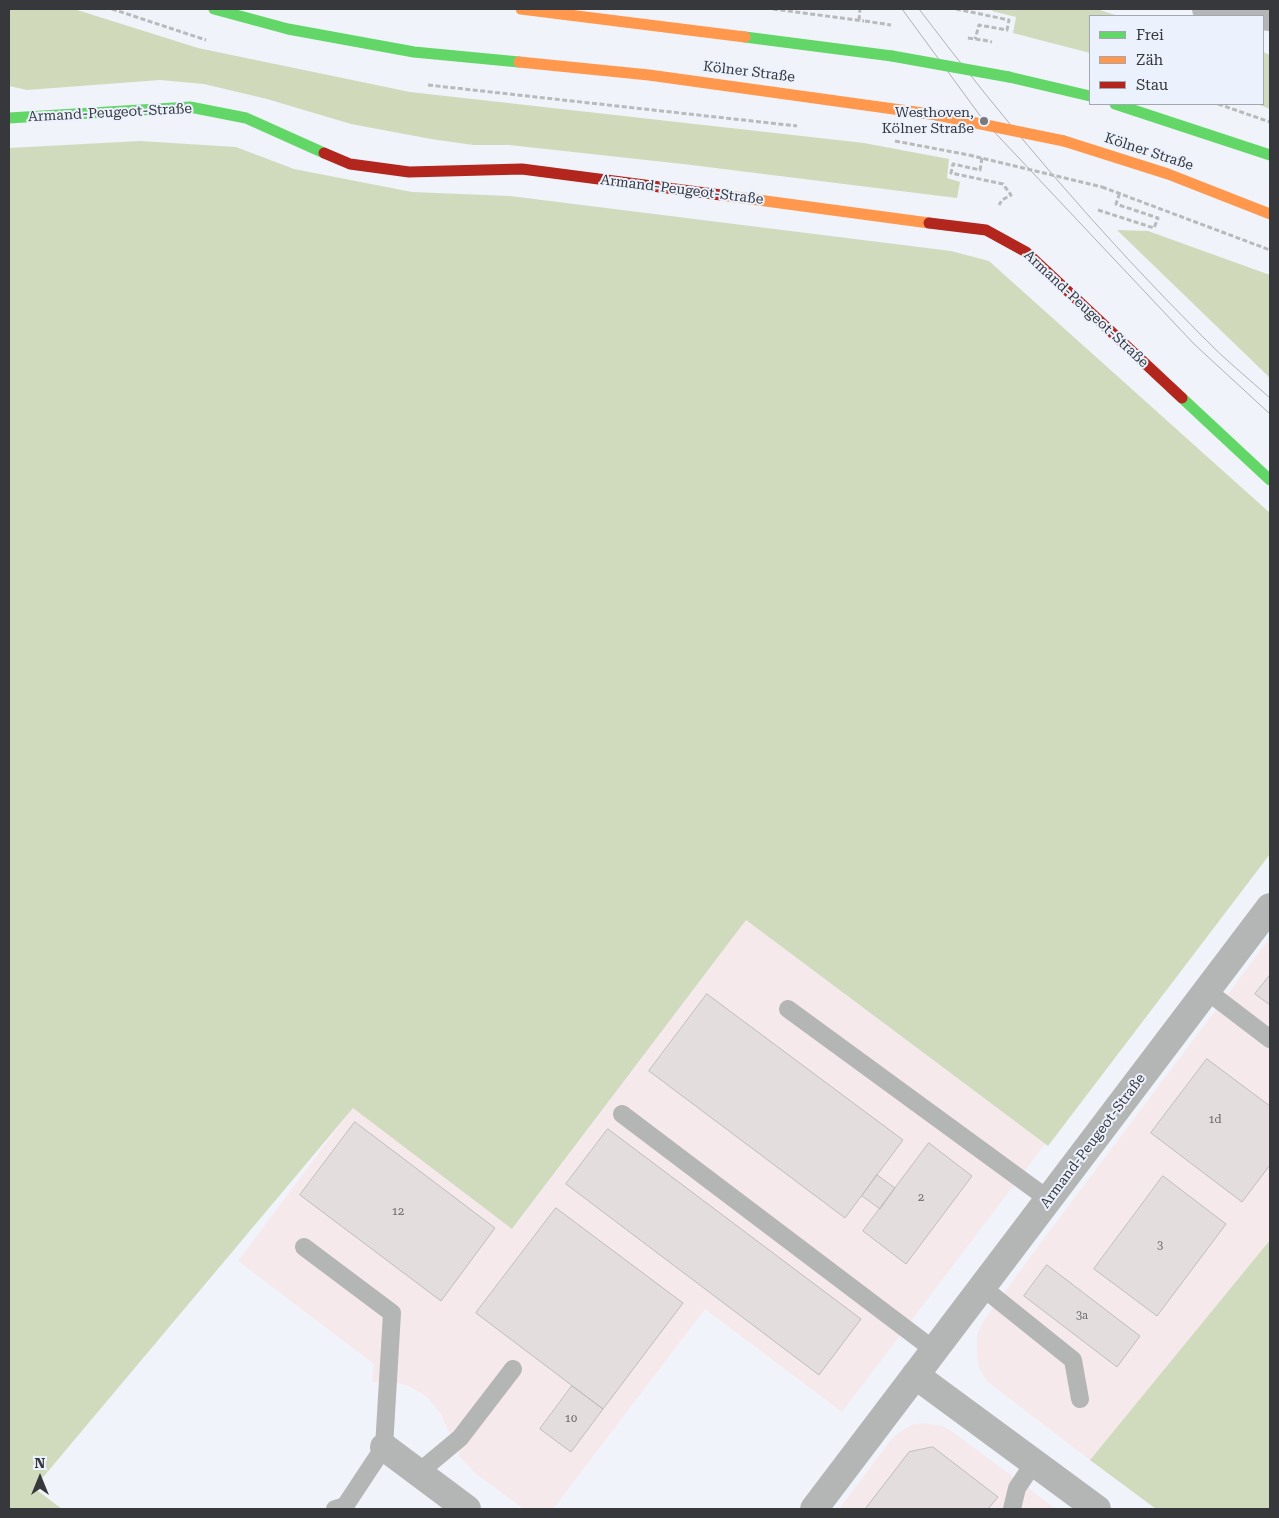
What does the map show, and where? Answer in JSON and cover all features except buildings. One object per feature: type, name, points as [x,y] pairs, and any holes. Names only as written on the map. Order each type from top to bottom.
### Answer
[{"type":"main road","name":"Kölner Straße","points":[[214,9],[288,29],[414,52],[649,75],[784,92],[937,115],[1064,141],[1137,162],[1270,214]]},
{"type":"main road","points":[[521,9],[892,56],[1009,77],[1089,96]]},
{"type":"main road","points":[[1118,105],[1270,155]]},
{"type":"main road","name":"Armand-Peugeot-Straße","points":[[9,118],[190,107],[246,118],[350,164],[409,172],[522,169],[986,230],[1026,252],[1270,480]]},
{"type":"street","points":[[1206,9],[1254,15]]},
{"type":"street","name":"Armand-Peugeot-Straße","points":[[814,1509],[1270,907]]},
{"type":"street","points":[[915,1375],[1096,1509]]},
{"type":"street","points":[[384,1447],[467,1509]]},
{"type":"lane","points":[[1207,991],[1270,1039]]},
{"type":"lane","points":[[788,1009],[1048,1199]]},
{"type":"lane","points":[[622,1114],[934,1350]]},
{"type":"lane","points":[[304,1246],[392,1313],[384,1447],[345,1506],[335,1509]]},
{"type":"lane","points":[[982,1287],[1073,1360],[1080,1399]]},
{"type":"lane","points":[[418,1473],[460,1438],[513,1369]]},
{"type":"lane","points":[[1012,1509],[1017,1488],[1034,1463]]},
{"type":"path","points":[[773,9],[865,21]]},
{"type":"path","points":[[860,9],[860,20]]},
{"type":"path","points":[[956,9],[1009,20],[1007,30],[979,25],[975,39]]},
{"type":"path","points":[[1221,105],[1270,122]]},
{"type":"path","points":[[969,155],[1120,192],[1270,250]]},
{"type":"path","points":[[982,158],[980,170],[954,164],[951,173],[1003,184]]},
{"type":"path","points":[[1098,210],[1154,228],[1158,218],[1116,204],[1120,192]]},
{"type":"shaded area","points":[[746,920],[1045,1144],[842,1412],[705,1309],[553,1509],[524,1509],[475,1473],[460,1457],[441,1414],[426,1396],[407,1385],[383,1381],[372,1382],[374,1364],[238,1261],[353,1107],[513,1229]]},
{"type":"shaded area","points":[[1270,938],[1270,1240],[1090,1460],[988,1382],[980,1371],[977,1358],[977,1335],[982,1323],[1039,1245]]},
{"type":"shaded area","points":[[922,1423],[943,1426],[953,1432],[1056,1509],[839,1509],[894,1436],[911,1425]]},
{"type":"green space","points":[[9,9],[74,9],[198,48],[410,92],[864,143],[949,159],[947,178],[960,182],[957,198],[683,164],[509,145],[473,145],[431,139],[351,124],[267,99],[204,84],[160,80],[27,90],[9,86]]},
{"type":"green space","points":[[994,9],[1097,9],[1115,15],[1089,15],[1089,53],[1013,33],[1016,17],[992,11]]},
{"type":"green space","points":[[1264,52],[1270,55],[1270,109],[1260,105],[1264,105]]},
{"type":"green space","points":[[140,141],[236,147],[294,169],[412,192],[510,196],[951,251],[989,261],[1270,513],[1270,854],[1048,1146],[746,920],[512,1229],[353,1108],[34,1488],[62,1509],[9,1509],[9,148]]},
{"type":"green space","points":[[1117,230],[1148,231],[1270,275],[1270,378]]},
{"type":"green space","points":[[1270,1240],[1270,1509],[1156,1509],[1090,1460]]},
{"type":"tram line","points":[[902,9],[984,121],[1194,344],[1270,414]]},
{"type":"tram line","points":[[919,9],[1020,136],[1091,219],[1211,345],[1270,398]]},
{"type":"traffic: fast","points":[[214,9],[288,29],[414,52],[519,62]]},
{"type":"traffic: fast","points":[[745,37],[892,56]]},
{"type":"traffic: fast","points":[[892,56],[1009,77]]},
{"type":"traffic: fast","points":[[1009,77],[1089,96]]},
{"type":"traffic: fast","points":[[1118,105],[1270,155]]},
{"type":"traffic: fast","points":[[9,118],[190,107],[246,118],[324,153]]},
{"type":"traffic: fast","points":[[1182,398],[1270,480]]},
{"type":"traffic: slow","points":[[521,9],[745,37]]},
{"type":"traffic: slow","points":[[519,62],[649,75],[937,115]]},
{"type":"traffic: slow","points":[[937,115],[1064,141]]},
{"type":"traffic: slow","points":[[1064,141],[1168,174],[1270,214]]},
{"type":"traffic: slow","points":[[721,195],[929,223]]},
{"type":"traffic: jam","points":[[324,153],[350,164],[409,172],[522,169],[721,195]]},
{"type":"traffic: jam","points":[[929,223],[986,230],[1026,252],[1182,398]]},
{"type":"place","name":"Westhoven, Kölner Straße","points":[[984,121]]}]
